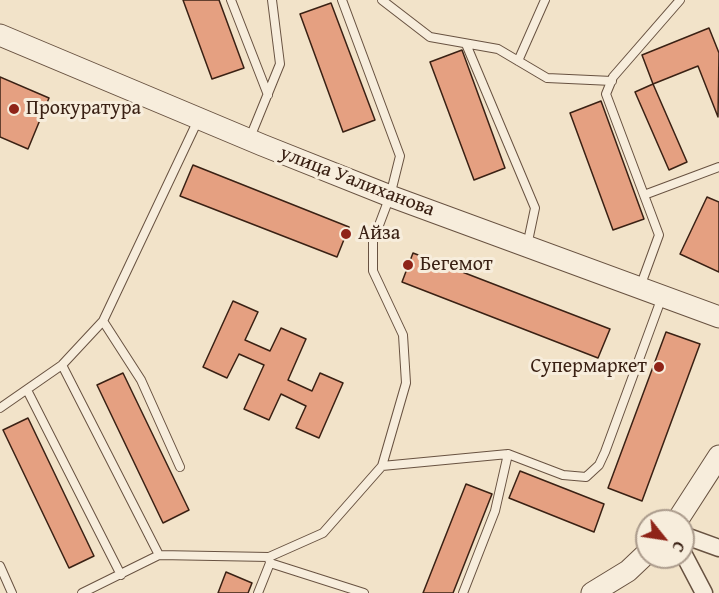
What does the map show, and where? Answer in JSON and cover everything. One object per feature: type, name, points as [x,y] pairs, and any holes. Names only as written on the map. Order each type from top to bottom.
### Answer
[{"type":"street","name":"улица Уалиханова","points":[[0,35],[249,140],[390,196],[719,317]]},
{"type":"street","points":[[684,509],[719,456]]},
{"type":"street","points":[[695,539],[719,548]]},
{"type":"street","points":[[592,593],[635,564]]},
{"type":"street","points":[[691,569],[704,593]]},
{"type":"lane","points":[[231,0],[268,95]]},
{"type":"lane","points":[[249,140],[280,64],[272,0]]},
{"type":"lane","points":[[258,593],[270,560],[323,533],[382,466],[406,383],[403,335],[374,271],[374,241],[390,196],[400,156],[342,0]]},
{"type":"lane","points":[[382,0],[430,37],[498,49],[547,78],[612,81]]},
{"type":"lane","points":[[518,61],[545,0]]},
{"type":"lane","points":[[640,288],[659,235],[606,94],[612,81],[680,0]]},
{"type":"lane","points":[[466,44],[536,208],[527,246]]},
{"type":"lane","points":[[0,408],[62,365],[103,321],[199,118]]},
{"type":"lane","points":[[644,195],[719,167]]},
{"type":"lane","points":[[382,466],[508,454],[563,475],[586,477],[593,472],[605,452],[662,296]]},
{"type":"lane","points":[[103,321],[141,380],[180,467]]},
{"type":"lane","points":[[62,365],[159,555]]},
{"type":"lane","points":[[27,390],[121,575]]},
{"type":"lane","points":[[463,593],[495,511],[508,454]]},
{"type":"lane","points":[[82,593],[159,555],[270,560],[364,593]]},
{"type":"lane","points":[[0,567],[12,593]]},
{"type":"building","points":[[183,0],[219,0],[244,68],[212,79]]},
{"type":"building","points":[[331,3],[375,120],[343,132],[300,14]]},
{"type":"building","points":[[709,28],[719,53],[718,117],[698,66],[653,84],[642,55]]},
{"type":"building","points":[[462,50],[505,168],[474,180],[430,62]]},
{"type":"building","points":[[0,77],[49,98],[28,149],[0,137]]},
{"type":"building","points":[[653,84],[687,162],[669,170],[635,92]]},
{"type":"building","points":[[601,101],[644,219],[613,230],[570,113]]},
{"type":"building","points":[[193,165],[349,227],[337,257],[180,196]]},
{"type":"building","points":[[707,197],[719,202],[719,272],[680,254]]},
{"type":"building","points":[[413,253],[610,329],[598,358],[402,282]]},
{"type":"building","points":[[233,301],[258,312],[245,340],[270,351],[281,328],[306,339],[288,380],[312,391],[320,373],[343,383],[319,438],[296,428],[306,406],[281,394],[269,420],[244,409],[264,365],[239,354],[227,378],[203,367]]},
{"type":"building","points":[[666,332],[700,344],[642,501],[608,488]]},
{"type":"building","points":[[123,373],[189,510],[163,523],[97,385]]},
{"type":"building","points":[[28,418],[94,556],[69,568],[3,430]]},
{"type":"building","points":[[520,471],[604,504],[594,532],[509,498]]},
{"type":"building","points":[[466,484],[492,494],[453,593],[423,593]]},
{"type":"building","points":[[226,572],[252,583],[248,593],[218,593]]},
{"type":"place","name":"Прокуратура","points":[[14,109]]},
{"type":"place","name":"Айза","points":[[346,234]]},
{"type":"place","name":"Бегемот","points":[[408,265]]},
{"type":"place","name":"Супермаркет","points":[[659,367]]}]
